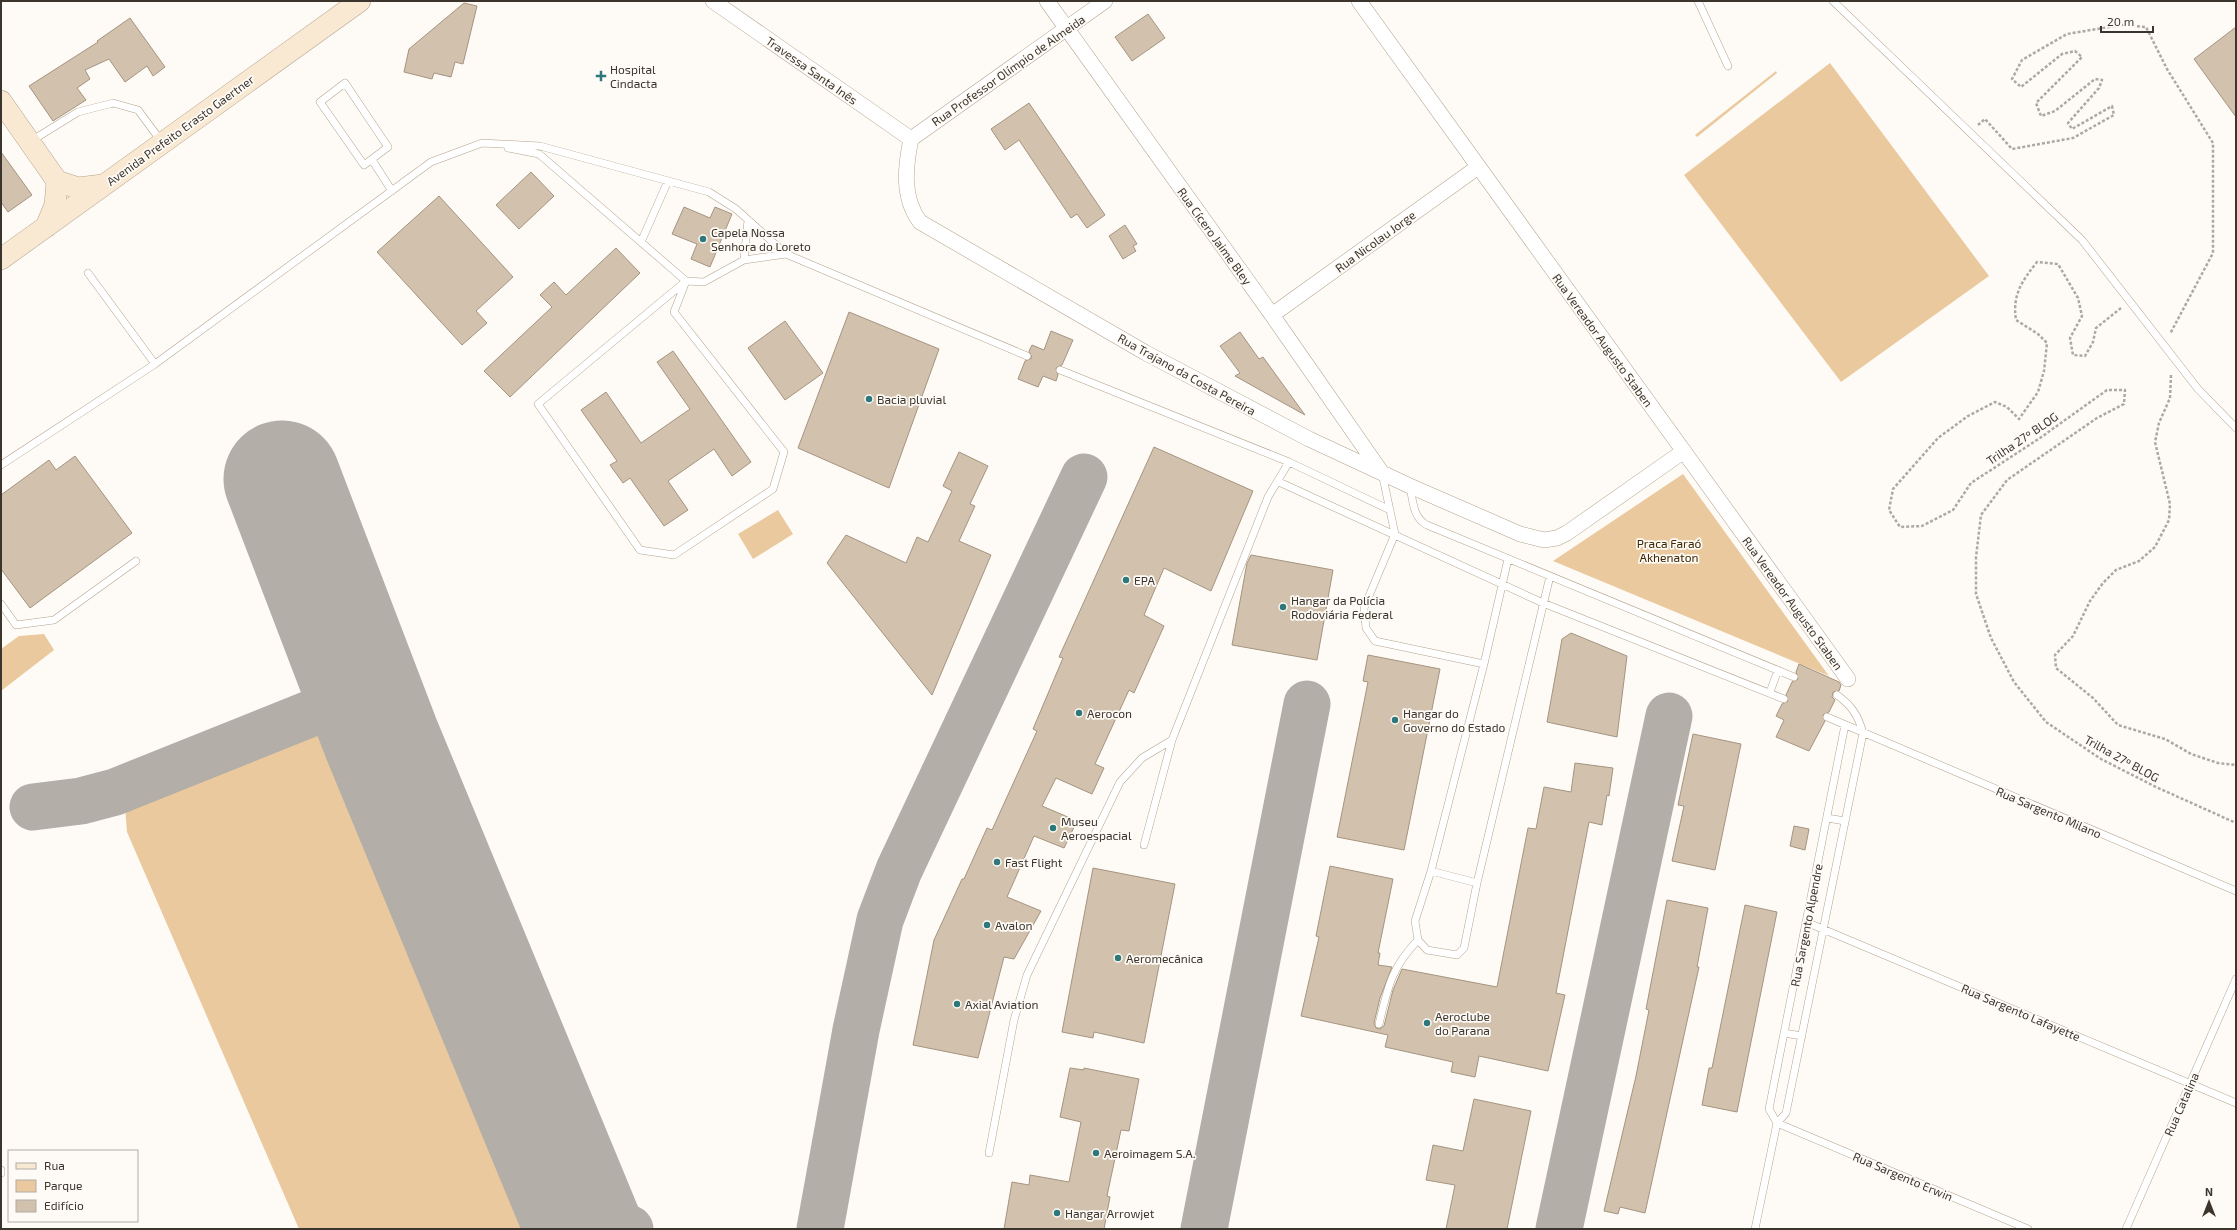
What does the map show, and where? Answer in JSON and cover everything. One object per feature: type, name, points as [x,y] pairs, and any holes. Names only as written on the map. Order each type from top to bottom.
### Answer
[{"type":"main road","name":"Avenida Prefeito Erasto Gaertner","points":[[1,259],[360,1]]},
{"type":"main road","points":[[1,101],[57,181],[78,188],[103,185]]},
{"type":"main road","points":[[46,227],[55,205],[57,181]]},
{"type":"street","name":"Travessa Santa Inês","points":[[713,1],[911,139]]},
{"type":"street","name":"Rua Cícero Jaime Bley","points":[[1047,1],[1272,315],[1382,473]]},
{"type":"street","name":"Rua Professor Olímpio de Almeida","points":[[911,139],[1105,1]]},
{"type":"street","name":"Rua Vereador Augusto Staben","points":[[1359,1],[1848,679]]},
{"type":"street","name":"Rua Trajano da Costa Pereira","points":[[911,139],[906,161],[906,181],[908,197],[913,213],[920,222],[1204,385],[1309,439],[1410,486],[1520,534],[1544,540],[1556,538],[1567,533],[1684,451]]},
{"type":"street","name":"Rua Nicolau Jorge","points":[[1272,315],[1478,167]]},
{"type":"lane","points":[[1833,1],[1844,9],[2082,240],[2198,389],[2236,428]]},
{"type":"lane","points":[[1700,2],[1728,66]]},
{"type":"lane","points":[[345,83],[388,146],[372,160],[364,165],[320,102],[345,83]]},
{"type":"lane","points":[[30,142],[78,112],[113,103],[138,110],[163,142]]},
{"type":"lane","points":[[482,143],[539,154],[686,281],[704,282],[744,260],[786,254]]},
{"type":"lane","points":[[1,465],[155,364],[431,162],[482,143],[540,146],[709,192],[736,209],[786,254],[1027,356]]},
{"type":"lane","points":[[372,160],[392,191]]},
{"type":"lane","points":[[641,242],[668,181]]},
{"type":"lane","points":[[744,260],[748,220]]},
{"type":"lane","points":[[88,274],[155,364]]},
{"type":"lane","points":[[686,281],[674,312],[784,452],[773,489],[674,555],[640,550],[538,404],[686,281]]},
{"type":"lane","points":[[1060,370],[1289,462],[1390,510]]},
{"type":"lane","points":[[1144,845],[1172,740],[1268,497],[1279,482],[1289,462]]},
{"type":"lane","points":[[1382,473],[1395,534],[1364,608],[1366,628],[1375,640],[1484,664]]},
{"type":"lane","points":[[1279,482],[1543,603],[1770,692],[1784,699]]},
{"type":"lane","points":[[1410,486],[1416,516],[1421,522],[1794,677]]},
{"type":"lane","points":[[1508,559],[1484,664],[1431,870],[1415,921],[1418,940],[1427,950],[1457,954],[1464,948],[1477,883],[1550,576]]},
{"type":"lane","points":[[1,604],[16,625],[54,620],[136,561]]},
{"type":"lane","points":[[1770,692],[1778,670]]},
{"type":"lane","points":[[1837,695],[1851,706],[1858,717],[1863,733]]},
{"type":"lane","name":"Rua Sargento Milano","points":[[1827,717],[2236,891]]},
{"type":"lane","name":"Rua Sargento Alpendre","points":[[1778,1123],[1769,1109],[1845,725]]},
{"type":"lane","name":"Rua Sargento Alpendre","points":[[1755,1229],[1778,1123],[1786,1113],[1863,733]]},
{"type":"lane","points":[[989,1153],[1014,1020],[1026,975],[1120,782],[1142,758],[1172,740]]},
{"type":"lane","points":[[1827,818],[1845,821]]},
{"type":"lane","points":[[1431,870],[1477,883]]},
{"type":"lane","name":"Rua Sargento Lafayette","points":[[1806,922],[2236,1103]]},
{"type":"lane","points":[[1378,1024],[1389,980],[1403,956],[1418,940]]},
{"type":"lane","name":"Rua Catalina","points":[[2126,1229],[2236,979]]},
{"type":"lane","points":[[1784,1033],[1802,1036]]},
{"type":"lane","name":"Rua Sargento Erwin","points":[[1778,1123],[2028,1229]]},
{"type":"path","name":"Trilha 27º BLOG","points":[[2129,301],[2096,328],[2085,356],[2073,355],[2070,338],[2082,316],[2078,298],[2058,264],[2037,262],[2022,281],[2014,305],[2016,320],[2038,334],[2047,343],[2044,371],[2038,392],[2019,419],[2007,407],[1995,402],[1968,416],[1938,438],[1893,489],[1889,510],[1900,527],[1922,526],[1953,510],[1971,483],[2040,438],[2107,390],[2125,390],[2124,404],[2097,418],[2007,480],[1981,515],[1976,557],[1976,594],[1991,638],[2014,682],[2046,722],[2101,759],[2156,787],[2236,823]]},
{"type":"green space","points":[[1830,63],[1989,276],[1841,382],[1684,175]]},
{"type":"green space","points":[[1776,71],[1777,73],[1697,137],[1695,135]]},
{"type":"green space","name":"Praca Faraó Akhenaton","points":[[1683,474],[1829,676],[1553,561]]},
{"type":"green space","points":[[778,510],[793,534],[753,559],[738,534]]},
{"type":"green space","points":[[44,634],[54,650],[1,691],[1,649],[19,636]]},
{"type":"green space","points":[[317,719],[339,723],[543,1229],[299,1229],[127,832],[125,806]]},
{"type":"building","points":[[464,3],[477,6],[463,64],[455,62],[451,77],[434,73],[432,79],[404,72],[409,49]]},
{"type":"building","points":[[1148,14],[1165,38],[1132,61],[1115,37]]},
{"type":"building","points":[[130,18],[165,67],[153,76],[147,66],[125,82],[109,59],[85,70],[90,79],[77,88],[86,100],[53,121],[29,86],[98,42],[97,41]]},
{"type":"building","points":[[2236,27],[2236,117],[2194,59]]},
{"type":"building","points":[[1029,103],[1105,215],[1087,228],[1077,214],[1071,218],[1019,140],[1005,150],[991,129]]},
{"type":"building","points":[[1,152],[32,195],[8,212],[1,202]]},
{"type":"building","points":[[531,172],[554,196],[519,229],[496,205]]},
{"type":"building","points":[[439,196],[513,277],[476,311],[487,323],[462,345],[377,252]]},
{"type":"building","name":"Capela Nossa Senhora do Loreto","points":[[684,207],[710,218],[715,207],[732,214],[710,267],[691,259],[697,244],[672,234]]},
{"type":"building","points":[[1125,225],[1137,244],[1133,246],[1136,251],[1123,259],[1109,236]]},
{"type":"building","points":[[616,248],[640,273],[510,397],[484,371],[552,307],[540,295],[554,282],[566,295]]},
{"type":"building","name":"Bacia pluvial","points":[[849,312],[939,349],[889,488],[798,448]]},
{"type":"building","points":[[785,321],[823,373],[785,400],[748,348]]},
{"type":"building","points":[[1051,331],[1073,340],[1062,365],[1056,368],[1058,375],[1056,381],[1043,376],[1038,387],[1018,379],[1025,361],[1032,358],[1029,351],[1032,345],[1044,350]]},
{"type":"building","points":[[1240,332],[1259,359],[1263,357],[1305,415],[1235,376],[1240,373],[1220,346]]},
{"type":"building","points":[[673,351],[751,462],[732,476],[714,449],[668,481],[688,510],[664,526],[630,478],[623,483],[610,465],[617,461],[581,410],[606,392],[641,443],[690,409],[657,362]]},
{"type":"building","points":[[1154,447],[1253,491],[1211,591],[1164,568],[1144,615],[1164,626],[1134,693],[1129,690],[1095,764],[1104,768],[1092,794],[1056,778],[1042,806],[1077,821],[1064,848],[1034,836],[1007,897],[1041,911],[1014,959],[1004,957],[978,1058],[913,1045],[934,940],[987,828],[992,830],[1037,731],[1033,729],[1063,658],[1059,657]]},
{"type":"building","points":[[959,452],[988,466],[970,504],[975,506],[959,541],[991,555],[932,695],[827,563],[846,535],[906,563],[917,537],[928,542],[952,491],[943,486]]},
{"type":"building","points":[[75,456],[132,533],[30,608],[1,569],[1,495],[49,460],[56,470]]},
{"type":"building","name":"Hangar da Polícia Rodoviária Federal","points":[[1251,555],[1333,570],[1317,660],[1232,645],[1247,563]]},
{"type":"building","points":[[1571,633],[1627,656],[1617,737],[1547,722],[1562,639]]},
{"type":"building","points":[[1368,655],[1440,669],[1404,850],[1337,837],[1368,682],[1363,681]]},
{"type":"building","points":[[1799,664],[1839,682],[1841,685],[1839,691],[1833,692],[1832,697],[1835,700],[1829,712],[1823,715],[1825,721],[1809,751],[1776,737],[1784,720],[1776,716],[1782,704],[1788,701],[1786,695],[1792,682],[1798,679],[1796,672]]},
{"type":"building","points":[[1693,734],[1741,744],[1715,870],[1672,861],[1684,806],[1678,805]]},
{"type":"building","points":[[1575,763],[1613,768],[1609,796],[1607,795],[1602,825],[1589,822],[1556,993],[1565,995],[1548,1071],[1479,1056],[1475,1077],[1451,1072],[1453,1062],[1385,1047],[1388,1035],[1301,1016],[1319,937],[1316,936],[1330,866],[1393,879],[1378,953],[1380,953],[1378,965],[1392,967],[1380,998],[1374,1023],[1376,1028],[1380,1029],[1384,1026],[1393,990],[1402,969],[1497,987],[1528,828],[1536,829],[1544,787],[1571,792]]},
{"type":"building","points":[[1794,826],[1809,829],[1805,850],[1790,846]]},
{"type":"building","name":"Aeromecânica","points":[[1093,868],[1175,884],[1144,1043],[1094,1032],[1093,1038],[1062,1032]]},
{"type":"building","points":[[1667,900],[1708,908],[1697,967],[1699,967],[1645,1213],[1620,1207],[1618,1214],[1604,1211],[1636,1076],[1649,1010],[1646,1009]]},
{"type":"building","points":[[1745,905],[1777,912],[1737,1112],[1702,1105],[1709,1068],[1712,1068]]},
{"type":"building","points":[[1070,1068],[1084,1070],[1084,1068],[1139,1079],[1129,1131],[1121,1130],[1107,1196],[1110,1197],[1104,1229],[1004,1229],[1012,1182],[1029,1185],[1030,1175],[1069,1182],[1081,1122],[1060,1117]]},
{"type":"building","points":[[1474,1099],[1531,1111],[1507,1229],[1446,1229],[1455,1185],[1426,1180],[1433,1145],[1463,1151]]},
{"type":"taxiway","points":[[820,1229],[856,1030],[880,920],[899,870],[1084,477]]},
{"type":"taxiway","points":[[1204,1229],[1307,704]]},
{"type":"taxiway","points":[[33,807],[81,801],[115,792],[312,713],[333,713],[350,716],[365,724],[381,738]]},
{"type":"taxiway","points":[[1559,1229],[1669,716]]},
{"type":"taxiway","points":[[556,1162],[576,1189],[599,1215],[630,1229]]},
{"type":"runway","points":[[282,479],[381,738],[584,1229]]},
{"type":"place","name":"Hospital Cindacta","points":[[601,76]]},
{"type":"place","name":"Capela Nossa Senhora do Loreto","points":[[703,239]]},
{"type":"place","name":"Bacia pluvial","points":[[869,399]]},
{"type":"place","name":"EPA","points":[[1126,580]]},
{"type":"place","name":"Hangar da Polícia Rodoviária Federal","points":[[1283,607]]},
{"type":"place","name":"Aerocon","points":[[1079,713]]},
{"type":"place","name":"Hangar do Governo do Estado","points":[[1395,720]]},
{"type":"place","name":"Museu Aeroespacial","points":[[1053,828]]},
{"type":"place","name":"Fast Flight","points":[[997,862]]},
{"type":"place","name":"Avalon","points":[[987,925]]},
{"type":"place","name":"Aeromecânica","points":[[1118,958]]},
{"type":"place","name":"Axial Aviation","points":[[957,1004]]},
{"type":"place","name":"Aeroclube do Parana","points":[[1427,1023]]},
{"type":"place","name":"Aeroimagem S.A.","points":[[1096,1153]]},
{"type":"place","name":"Hangar Arrowjet","points":[[1057,1213]]}]
